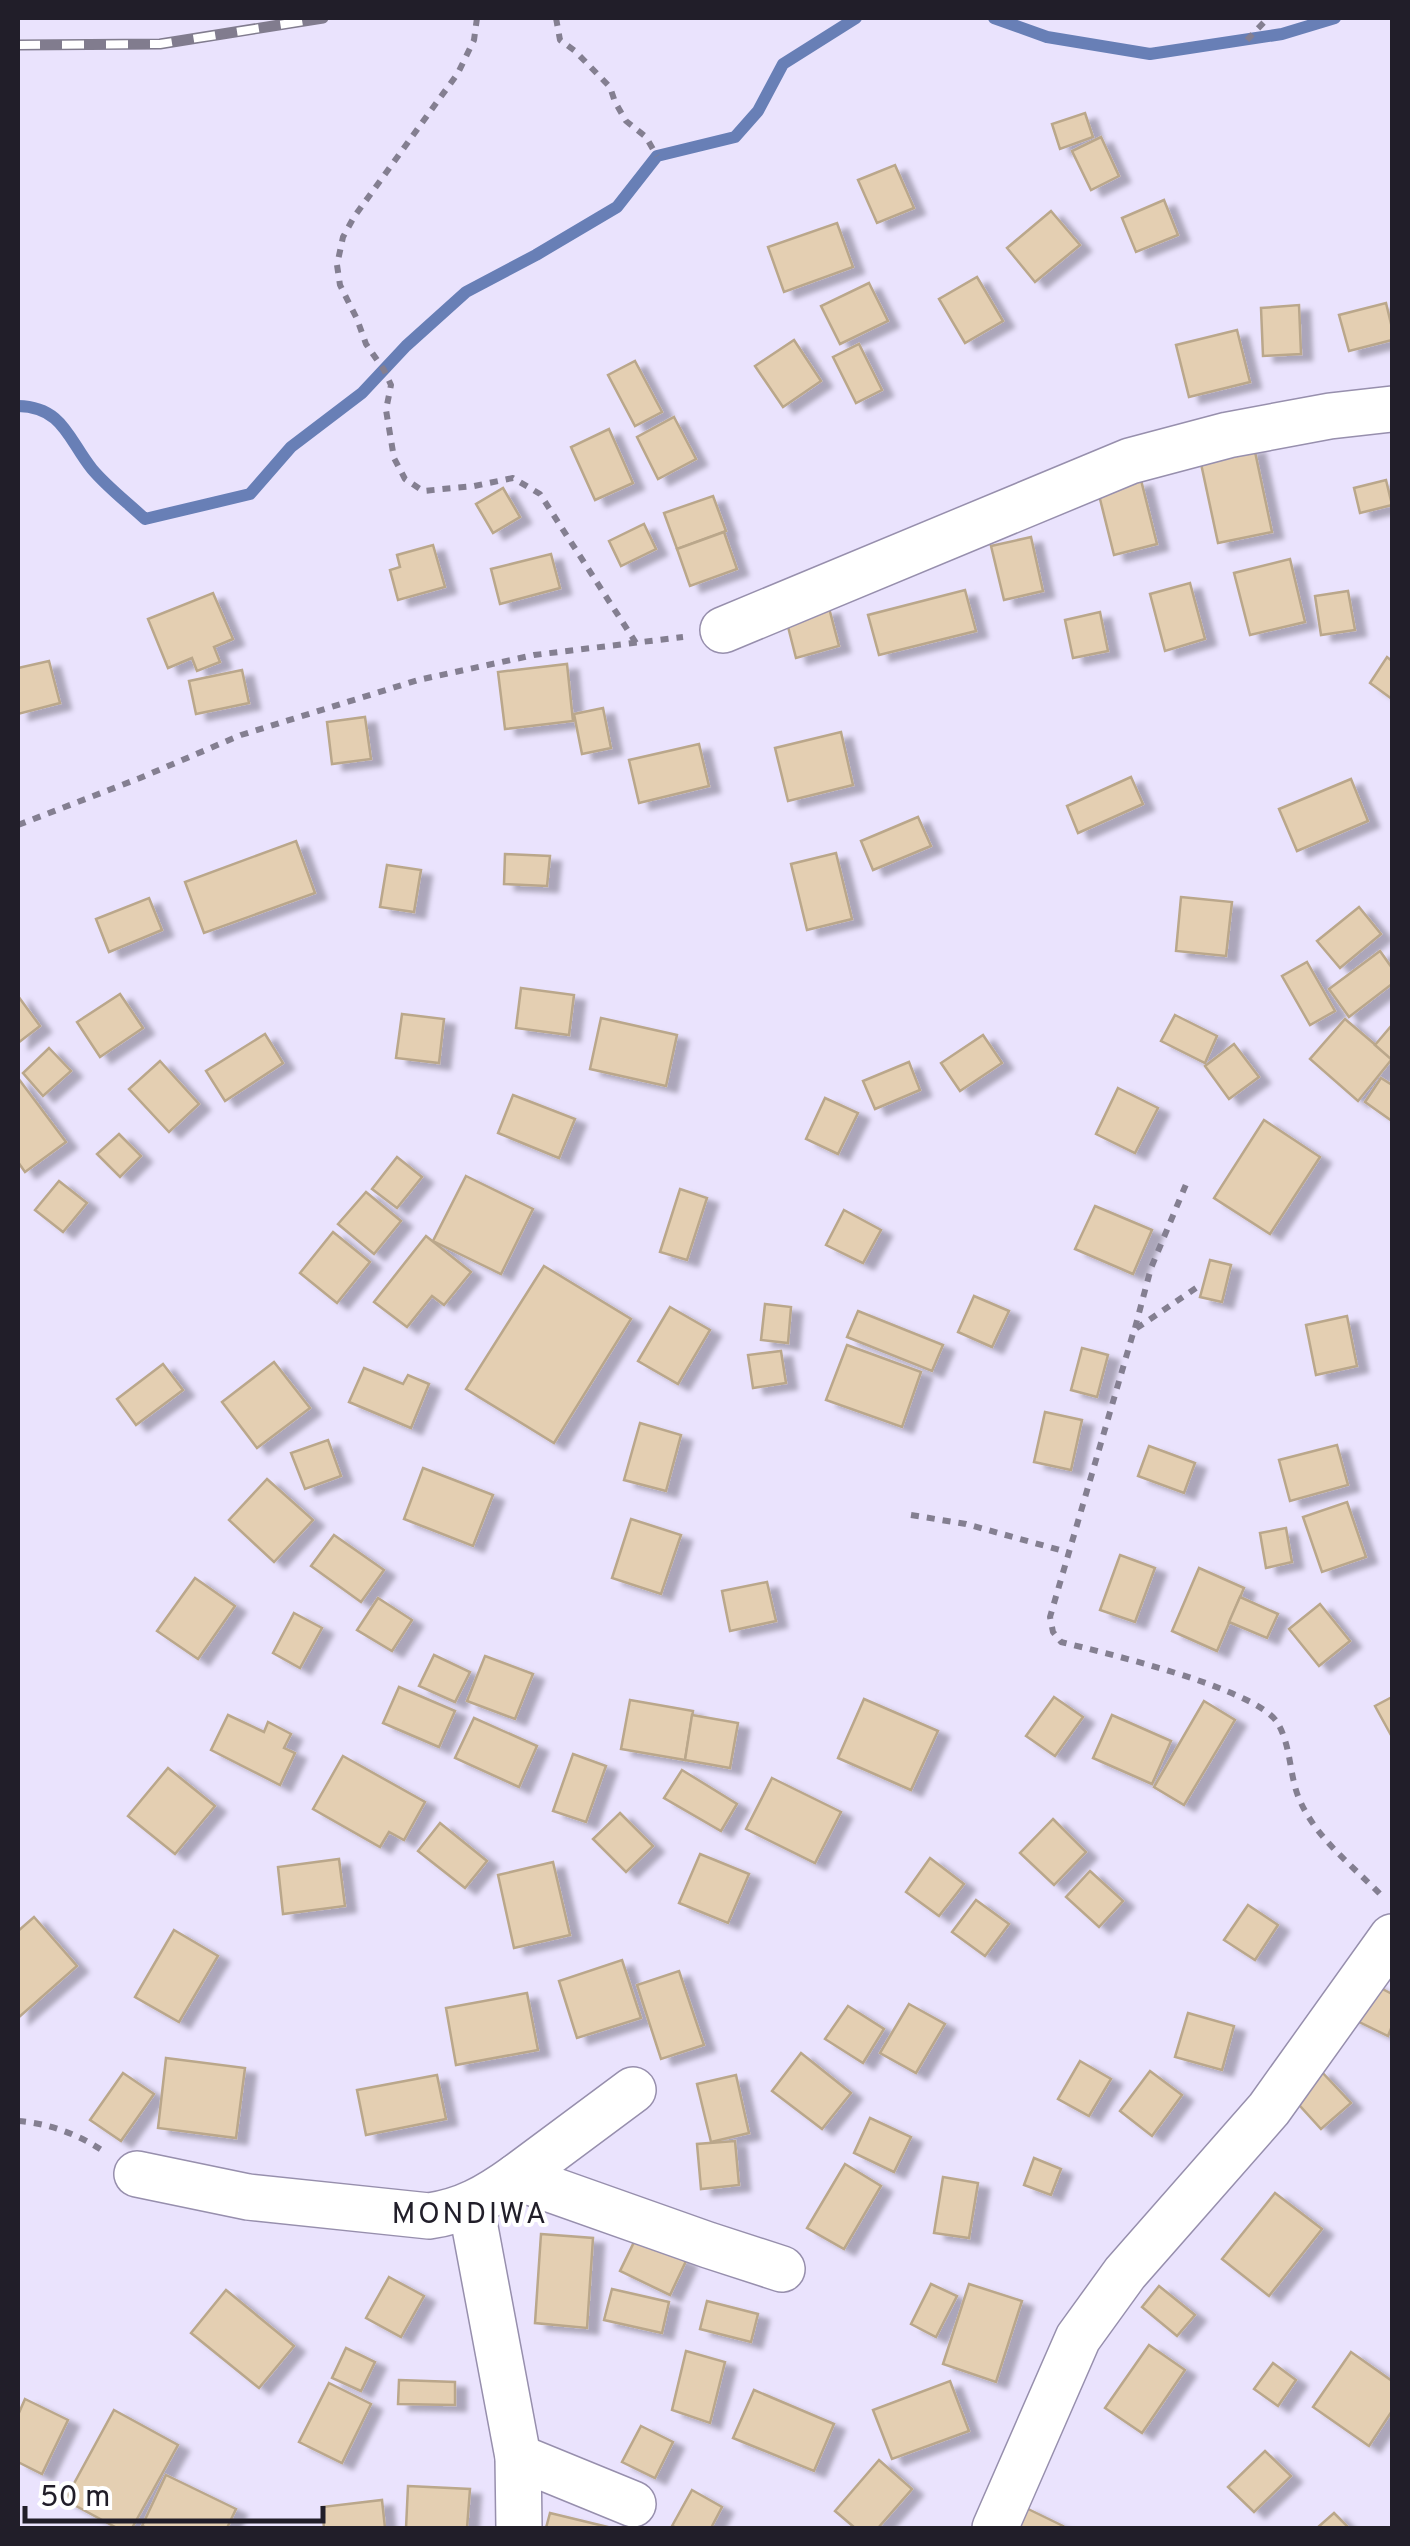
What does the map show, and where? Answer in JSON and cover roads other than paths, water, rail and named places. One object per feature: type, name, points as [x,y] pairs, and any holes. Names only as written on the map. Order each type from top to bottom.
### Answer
[{"type":"street","points":[[723,630],[1130,460],[1228,435],[1330,416],[1392,410]]},
{"type":"street","points":[[995,2528],[1078,2338],[1125,2273],[1269,2110],[1392,1937]]},
{"type":"street","points":[[137,2174],[248,2197],[388,2213],[450,2213],[471,2206],[516,2176],[633,2090]]},
{"type":"street","points":[[516,2176],[782,2269]]},
{"type":"street","points":[[471,2206],[518,2457],[519,2528]]},
{"type":"street","points":[[518,2457],[633,2504]]},
{"type":"waterway","points":[[18,406],[55,418],[98,476],[145,519],[250,494],[291,447],[362,393],[406,346],[466,292],[617,207],[657,156],[735,137],[758,111],[783,64],[856,18]]},
{"type":"waterway","points":[[994,18],[1047,37],[1150,54],[1282,34],[1335,18]]},
{"type":"railway","points":[[18,45],[160,44],[323,18]]},
{"type":"district","name":"MONDIWA","points":[[470,2213]]}]
